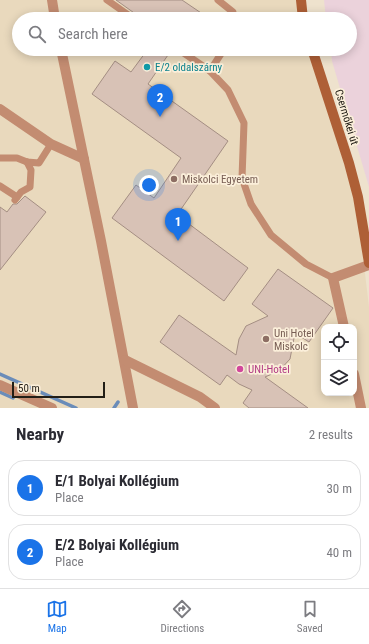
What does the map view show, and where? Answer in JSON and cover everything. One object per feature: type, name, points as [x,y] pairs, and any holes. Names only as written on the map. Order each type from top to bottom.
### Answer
[{"type":"main road","points":[[301,0],[302,12]]},
{"type":"main road","name":"Csermőkei út","points":[[314,56],[349,163],[358,197],[369,264]]},
{"type":"street","points":[[52,0],[54,12]]},
{"type":"street","points":[[62,56],[125,360],[133,408]]},
{"type":"street","points":[[0,108],[51,144],[84,159]]},
{"type":"street","points":[[343,324],[333,278],[369,264]]},
{"type":"street","points":[[125,360],[200,397],[215,408]]},
{"type":"street","points":[[0,385],[52,408]]},
{"type":"street","points":[[357,389],[361,408]]},
{"type":"lane","points":[[107,0],[124,12]]},
{"type":"lane","points":[[218,0],[233,12]]},
{"type":"lane","points":[[188,56],[210,71],[228,90],[244,123],[242,178],[250,204],[271,235],[306,264],[333,278]]},
{"type":"lane","points":[[210,71],[220,56]]},
{"type":"lane","points":[[0,158],[17,158],[27,162],[39,163],[51,144]]},
{"type":"lane","points":[[0,186],[16,198],[30,187],[31,170],[27,162]]},
{"type":"shaded area","name":"Miskolci Egyetem","points":[[0,0],[299,0],[302,12],[12,12],[12,56],[311,56],[357,206],[369,307],[369,408],[0,408]]},
{"type":"shaded area","points":[[324,0],[369,0],[369,187],[332,56],[357,56],[357,12],[325,12]]},
{"type":"building","points":[[116,0],[182,0],[200,12],[133,12]]},
{"type":"building","points":[[143,56],[167,56],[148,84],[228,141],[177,215],[248,268],[224,301],[112,218],[136,185],[154,198],[181,158],[92,94],[115,61],[131,72]]},
{"type":"building","points":[[25,196],[46,212],[0,270],[0,207],[7,212],[13,204],[17,204]]},
{"type":"building","name":"Uni Hotel Miskolc","points":[[278,269],[333,308],[309,342],[295,333],[290,359],[279,371],[265,377],[308,408],[249,408],[243,403],[252,390],[239,384],[227,375],[220,385],[160,342],[179,315],[236,355],[239,339],[246,326],[268,316],[252,304]]},
{"type":"waterway","points":[[0,374],[76,408]]},
{"type":"waterway","points":[[0,392],[13,398]]},
{"type":"waterway","points":[[114,408],[118,402]]},
{"type":"place","name":"E/2 oldalszárny","points":[[147,67]]},
{"type":"place","name":"E/2 Bolyai Kollégium","points":[[160,117]]},
{"type":"place","name":"Miskolci Egyetem","points":[[174,179]]},
{"type":"place","name":"E/1 Bolyai Kollégium","points":[[178,241]]},
{"type":"place","name":"Uni Hotel Miskolc","points":[[266,339]]},
{"type":"place","name":"UNI-Hotel","points":[[240,369]]}]
